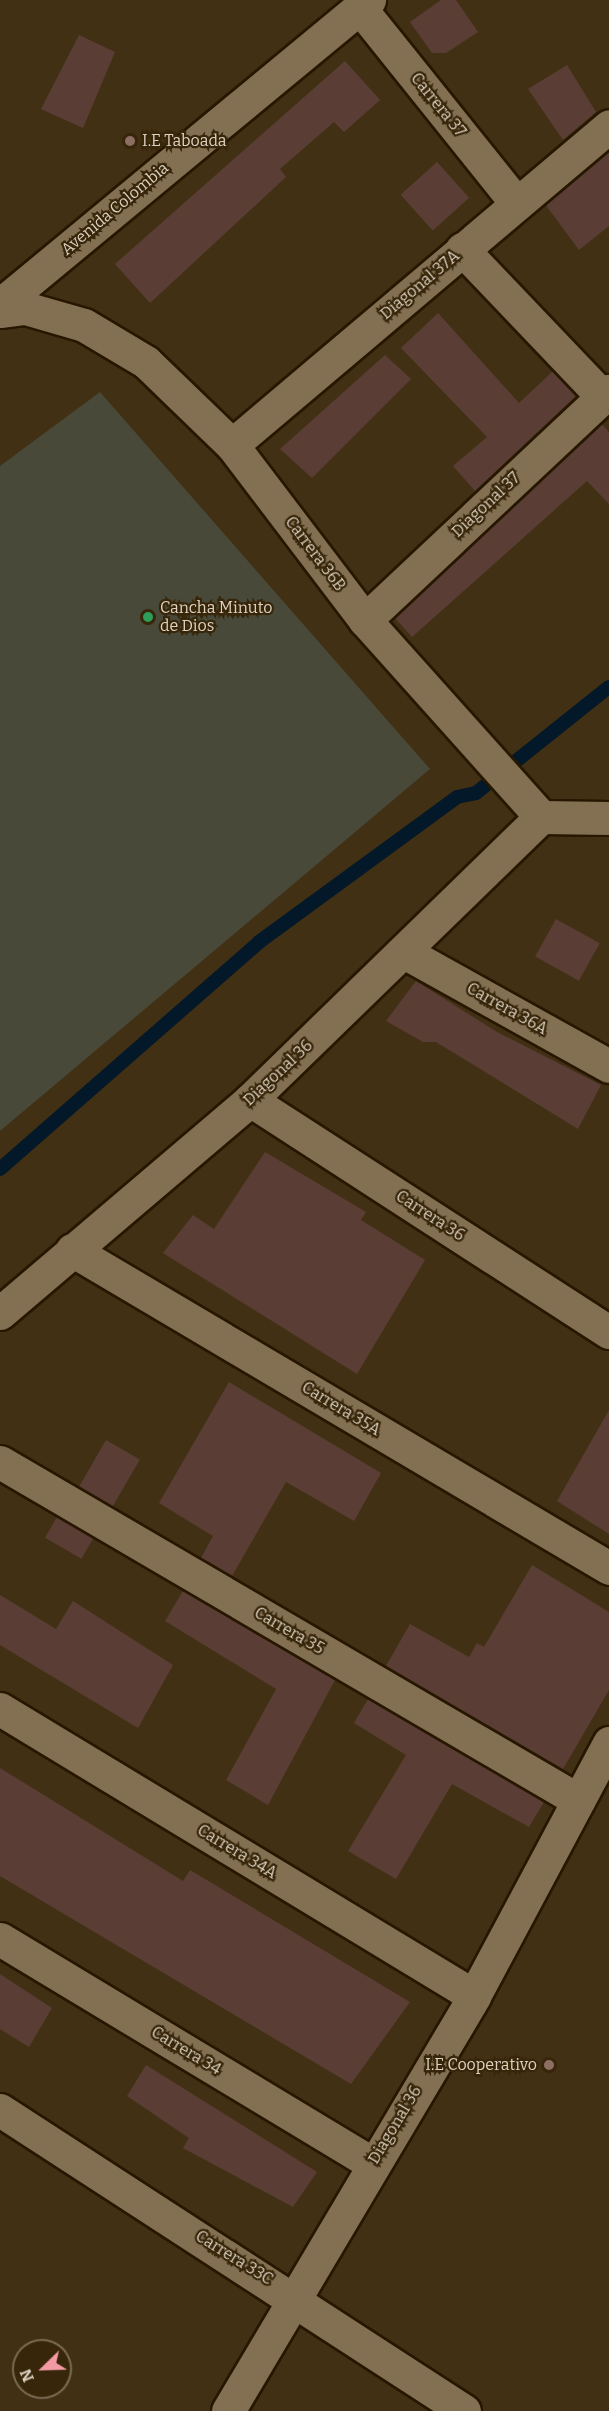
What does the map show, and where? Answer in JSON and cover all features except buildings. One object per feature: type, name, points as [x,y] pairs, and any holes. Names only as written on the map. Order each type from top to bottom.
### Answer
[{"type":"street","name":"Carrera 37","points":[[364,4],[516,203]]},
{"type":"street","name":"Avenida Colombia","points":[[0,304],[364,4]]},
{"type":"street","name":"Diagonal 37A","points":[[232,445],[609,126]]},
{"type":"street","points":[[462,249],[604,402]]},
{"type":"street","name":"Carrera 36B","points":[[0,311],[44,313],[112,339],[146,362],[232,445],[365,620],[541,817]]},
{"type":"street","name":"Diagonal 37","points":[[365,620],[604,402]]},
{"type":"street","points":[[541,817],[609,818]]},
{"type":"street","name":"Diagonal 36","points":[[0,1313],[250,1100],[406,953],[541,817]]},
{"type":"street","name":"Carrera 36A","points":[[406,953],[609,1066]]},
{"type":"street","name":"Carrera 36","points":[[250,1100],[609,1332]]},
{"type":"street","name":"Carrera 35A","points":[[72,1250],[609,1568]]},
{"type":"street","name":"Carrera 35","points":[[0,1462],[578,1800]]},
{"type":"street","name":"Carrera 34A","points":[[0,1709],[474,1996]]},
{"type":"street","name":"Diagonal 36","points":[[228,2411],[371,2163],[474,1996],[609,1743]]},
{"type":"street","name":"Carrera 34","points":[[0,1939],[371,2163]]},
{"type":"street","name":"Carrera 33C","points":[[0,2110],[293,2296],[464,2411]]},
{"type":"green space","name":"Cancha Minuto de Dios","points":[[100,392],[430,769],[0,1131],[0,466]]},
{"type":"waterway","points":[[0,1169],[259,942],[457,797],[476,793],[609,687]]},
{"type":"place","name":"I.E Taboada","points":[[130,141]]},
{"type":"place","name":"Cancha Minuto de Dios","points":[[148,617]]},
{"type":"place","name":"I.E Cooperativo","points":[[549,2065]]}]
